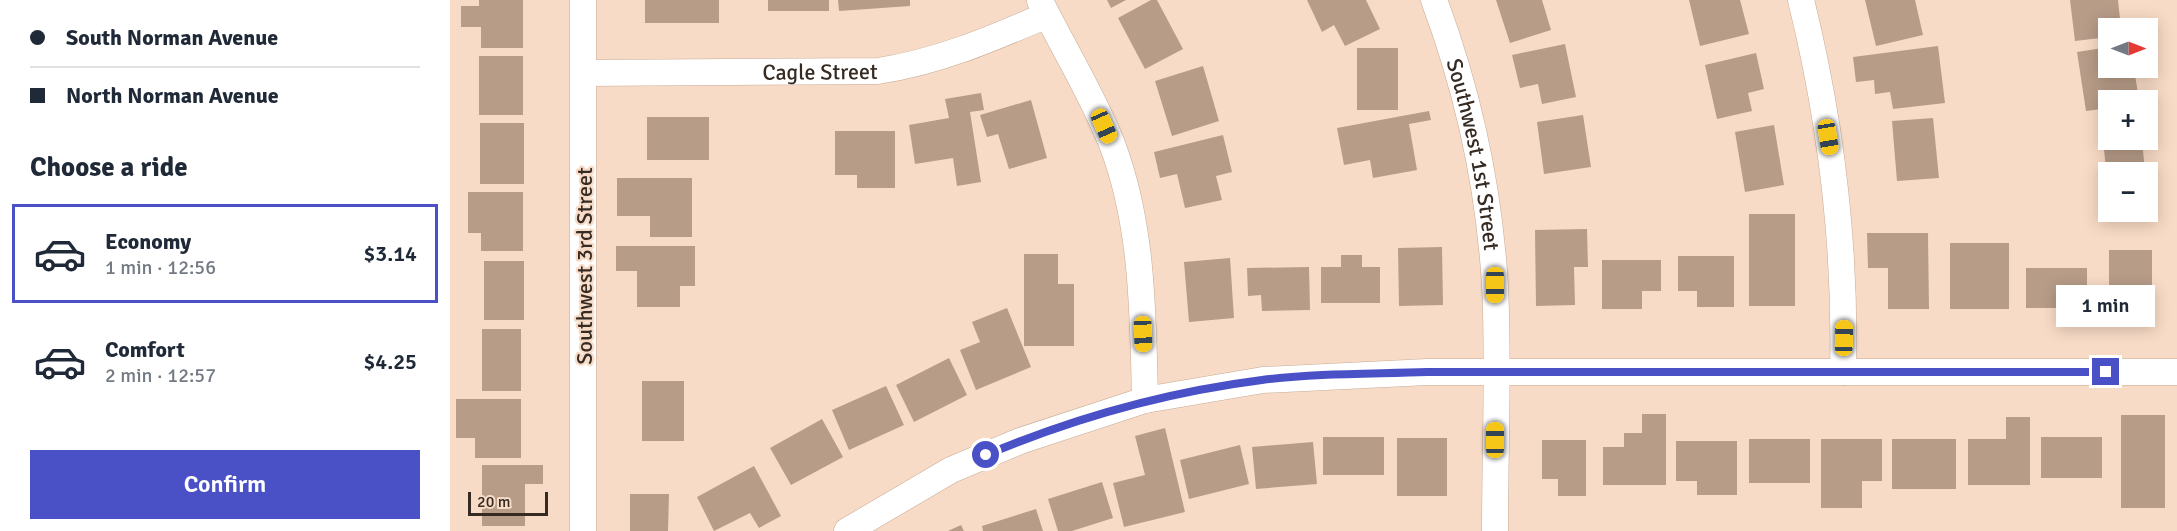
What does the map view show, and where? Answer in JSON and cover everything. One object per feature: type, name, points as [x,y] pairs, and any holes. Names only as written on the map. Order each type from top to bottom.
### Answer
[{"type":"street","name":"Southwest 3rd Street","points":[[583,0],[583,531]]},
{"type":"street","name":"Southwest 1st Street","points":[[1434,0],[1455,57],[1475,139],[1487,208],[1495,285],[1495,531]]},
{"type":"street","points":[[1801,0],[1831,156],[1844,321],[1844,372]]},
{"type":"street","name":"Cagle Street","points":[[584,72],[878,71],[913,66],[961,51],[1043,8]]},
{"type":"street","points":[[1043,8],[1087,90],[1108,135],[1126,190],[1142,289],[1145,400]]},
{"type":"street","points":[[847,531],[951,470],[1020,441],[1145,400],[1263,380],[1315,376],[1495,372],[2177,372]]},
{"type":"building","points":[[479,0],[523,0],[523,48],[481,48],[481,27],[461,27],[461,6],[479,6]]},
{"type":"building","points":[[645,0],[719,0],[719,23],[645,23]]},
{"type":"building","points":[[768,0],[829,0],[829,11],[768,11]]},
{"type":"building","points":[[838,0],[910,0],[910,6],[839,11]]},
{"type":"building","points":[[1107,0],[1126,0],[1111,8]]},
{"type":"building","points":[[1151,0],[1157,0],[1183,49],[1145,69],[1118,18]]},
{"type":"building","points":[[1307,0],[1366,0],[1380,29],[1345,46],[1334,25],[1322,32]]},
{"type":"building","points":[[1496,0],[1542,0],[1551,30],[1510,43]]},
{"type":"building","points":[[1689,0],[1740,0],[1749,34],[1700,46]]},
{"type":"building","points":[[1865,0],[1915,0],[1923,35],[1876,46]]},
{"type":"building","points":[[2070,0],[2118,0],[2120,18],[2098,18],[2098,38],[2075,41]]},
{"type":"building","points":[[1565,44],[1576,97],[1542,104],[1538,84],[1520,88],[1512,55]]},
{"type":"building","points":[[1938,46],[1945,103],[1893,109],[1890,92],[1875,94],[1874,80],[1856,82],[1853,57]]},
{"type":"building","points":[[1357,48],[1398,48],[1398,110],[1357,110]]},
{"type":"building","points":[[2098,49],[2098,78],[2136,78],[2137,90],[2098,90],[2098,109],[2086,111],[2077,52]]},
{"type":"building","points":[[1756,53],[1764,89],[1748,93],[1752,111],[1717,119],[1705,65]]},
{"type":"building","points":[[479,56],[523,56],[523,115],[479,115]]},
{"type":"building","points":[[1203,66],[1219,121],[1172,136],[1155,81]]},
{"type":"building","points":[[981,93],[984,110],[970,112],[981,182],[957,186],[953,158],[915,164],[909,125],[949,118],[945,99]]},
{"type":"building","points":[[1031,100],[1047,158],[1009,169],[998,134],[987,137],[980,115]]},
{"type":"building","points":[[1429,111],[1431,120],[1409,124],[1417,170],[1373,178],[1370,160],[1344,165],[1337,128]]},
{"type":"building","points":[[1583,115],[1591,167],[1544,174],[1537,122]]},
{"type":"building","points":[[647,117],[709,117],[709,160],[647,160]]},
{"type":"building","points":[[1933,118],[1939,178],[1897,181],[1892,121]]},
{"type":"building","points":[[480,123],[524,123],[524,184],[480,184]]},
{"type":"building","points":[[1774,125],[1784,185],[1745,192],[1735,132]]},
{"type":"building","points":[[835,131],[895,131],[895,188],[857,188],[857,175],[835,175]]},
{"type":"building","points":[[1223,135],[1232,172],[1216,176],[1222,200],[1185,208],[1177,174],[1160,178],[1154,152]]},
{"type":"building","points":[[2104,150],[2143,150],[2144,162],[2105,162]]},
{"type":"building","points":[[617,178],[692,178],[692,237],[650,237],[650,216],[617,216]]},
{"type":"building","points":[[468,192],[523,192],[523,251],[481,251],[481,233],[468,233]]},
{"type":"building","points":[[1749,214],[1795,214],[1795,306],[1749,306]]},
{"type":"building","points":[[1587,229],[1588,267],[1574,267],[1575,305],[1536,306],[1535,230]]},
{"type":"building","points":[[1867,233],[1928,233],[1929,309],[1888,309],[1888,268],[1868,268]]},
{"type":"building","points":[[1950,243],[2009,243],[2009,309],[1950,309]]},
{"type":"building","points":[[616,246],[695,246],[695,286],[680,286],[680,307],[637,307],[637,271],[616,271]]},
{"type":"building","points":[[1442,247],[1443,305],[1399,306],[1398,248]]},
{"type":"building","points":[[2109,250],[2152,250],[2152,307],[2109,307]]},
{"type":"building","points":[[1024,254],[1058,254],[1058,284],[1074,284],[1074,346],[1024,346]]},
{"type":"building","points":[[1341,255],[1362,255],[1362,267],[1380,267],[1380,303],[1321,303],[1321,267],[1341,267]]},
{"type":"building","points":[[1678,256],[1734,256],[1734,307],[1697,307],[1697,291],[1678,291]]},
{"type":"building","points":[[1230,258],[1234,318],[1189,322],[1184,262]]},
{"type":"building","points":[[1602,260],[1661,260],[1661,291],[1642,291],[1642,309],[1602,309]]},
{"type":"building","points":[[484,261],[524,261],[524,320],[484,320]]},
{"type":"building","points":[[1309,267],[1310,310],[1262,311],[1261,295],[1248,296],[1247,268]]},
{"type":"building","points":[[2026,268],[2087,268],[2087,308],[2026,308]]},
{"type":"building","points":[[1007,308],[1031,367],[976,390],[960,350],[980,342],[972,322]]},
{"type":"building","points":[[482,329],[521,329],[521,391],[482,391]]},
{"type":"building","points":[[949,358],[967,395],[914,422],[896,385]]},
{"type":"building","points":[[642,381],[684,381],[684,441],[642,441]]},
{"type":"building","points":[[886,386],[904,425],[849,450],[832,410]]},
{"type":"building","points":[[456,399],[521,399],[521,458],[475,458],[475,438],[456,438]]},
{"type":"building","points":[[1642,414],[1666,414],[1666,485],[1603,485],[1603,447],[1624,447],[1624,433],[1642,433]]},
{"type":"building","points":[[2121,415],[2165,415],[2165,508],[2121,508]]},
{"type":"building","points":[[2006,417],[2030,417],[2030,485],[1968,485],[1968,439],[2006,439]]},
{"type":"building","points":[[822,419],[843,457],[791,485],[770,448]]},
{"type":"building","points":[[1165,428],[1185,512],[1124,527],[1113,483],[1145,475],[1135,436]]},
{"type":"building","points":[[1323,437],[1384,437],[1384,475],[1323,475]]},
{"type":"building","points":[[2041,437],[2102,437],[2102,478],[2041,478]]},
{"type":"building","points":[[1397,438],[1447,438],[1447,496],[1397,496]]},
{"type":"building","points":[[1749,439],[1810,439],[1810,483],[1749,483]]},
{"type":"building","points":[[1821,439],[1882,439],[1882,481],[1862,481],[1862,508],[1821,508]]},
{"type":"building","points":[[1892,439],[1956,439],[1956,489],[1892,489]]},
{"type":"building","points":[[1542,440],[1586,440],[1586,496],[1558,496],[1558,479],[1542,479]]},
{"type":"building","points":[[1676,441],[1737,441],[1737,495],[1697,495],[1697,481],[1676,481]]},
{"type":"building","points":[[1313,442],[1317,484],[1256,489],[1252,447]]},
{"type":"building","points":[[1240,445],[1249,484],[1189,499],[1180,460]]},
{"type":"building","points":[[482,465],[543,465],[543,484],[525,484],[525,526],[482,526]]},
{"type":"building","points":[[754,466],[781,516],[759,528],[750,513],[714,531],[697,497]]},
{"type":"building","points":[[1102,482],[1113,518],[1072,531],[1058,531],[1048,499]]},
{"type":"building","points":[[630,494],[669,494],[668,531],[630,531]]},
{"type":"building","points":[[1036,509],[1043,531],[983,531],[982,526]]},
{"type":"building","points":[[961,525],[964,531],[948,531]]},
{"type":"route","points":[[986,455],[1020,441],[1145,400],[1263,380],[1315,376],[1427,372],[2106,372]]}]
